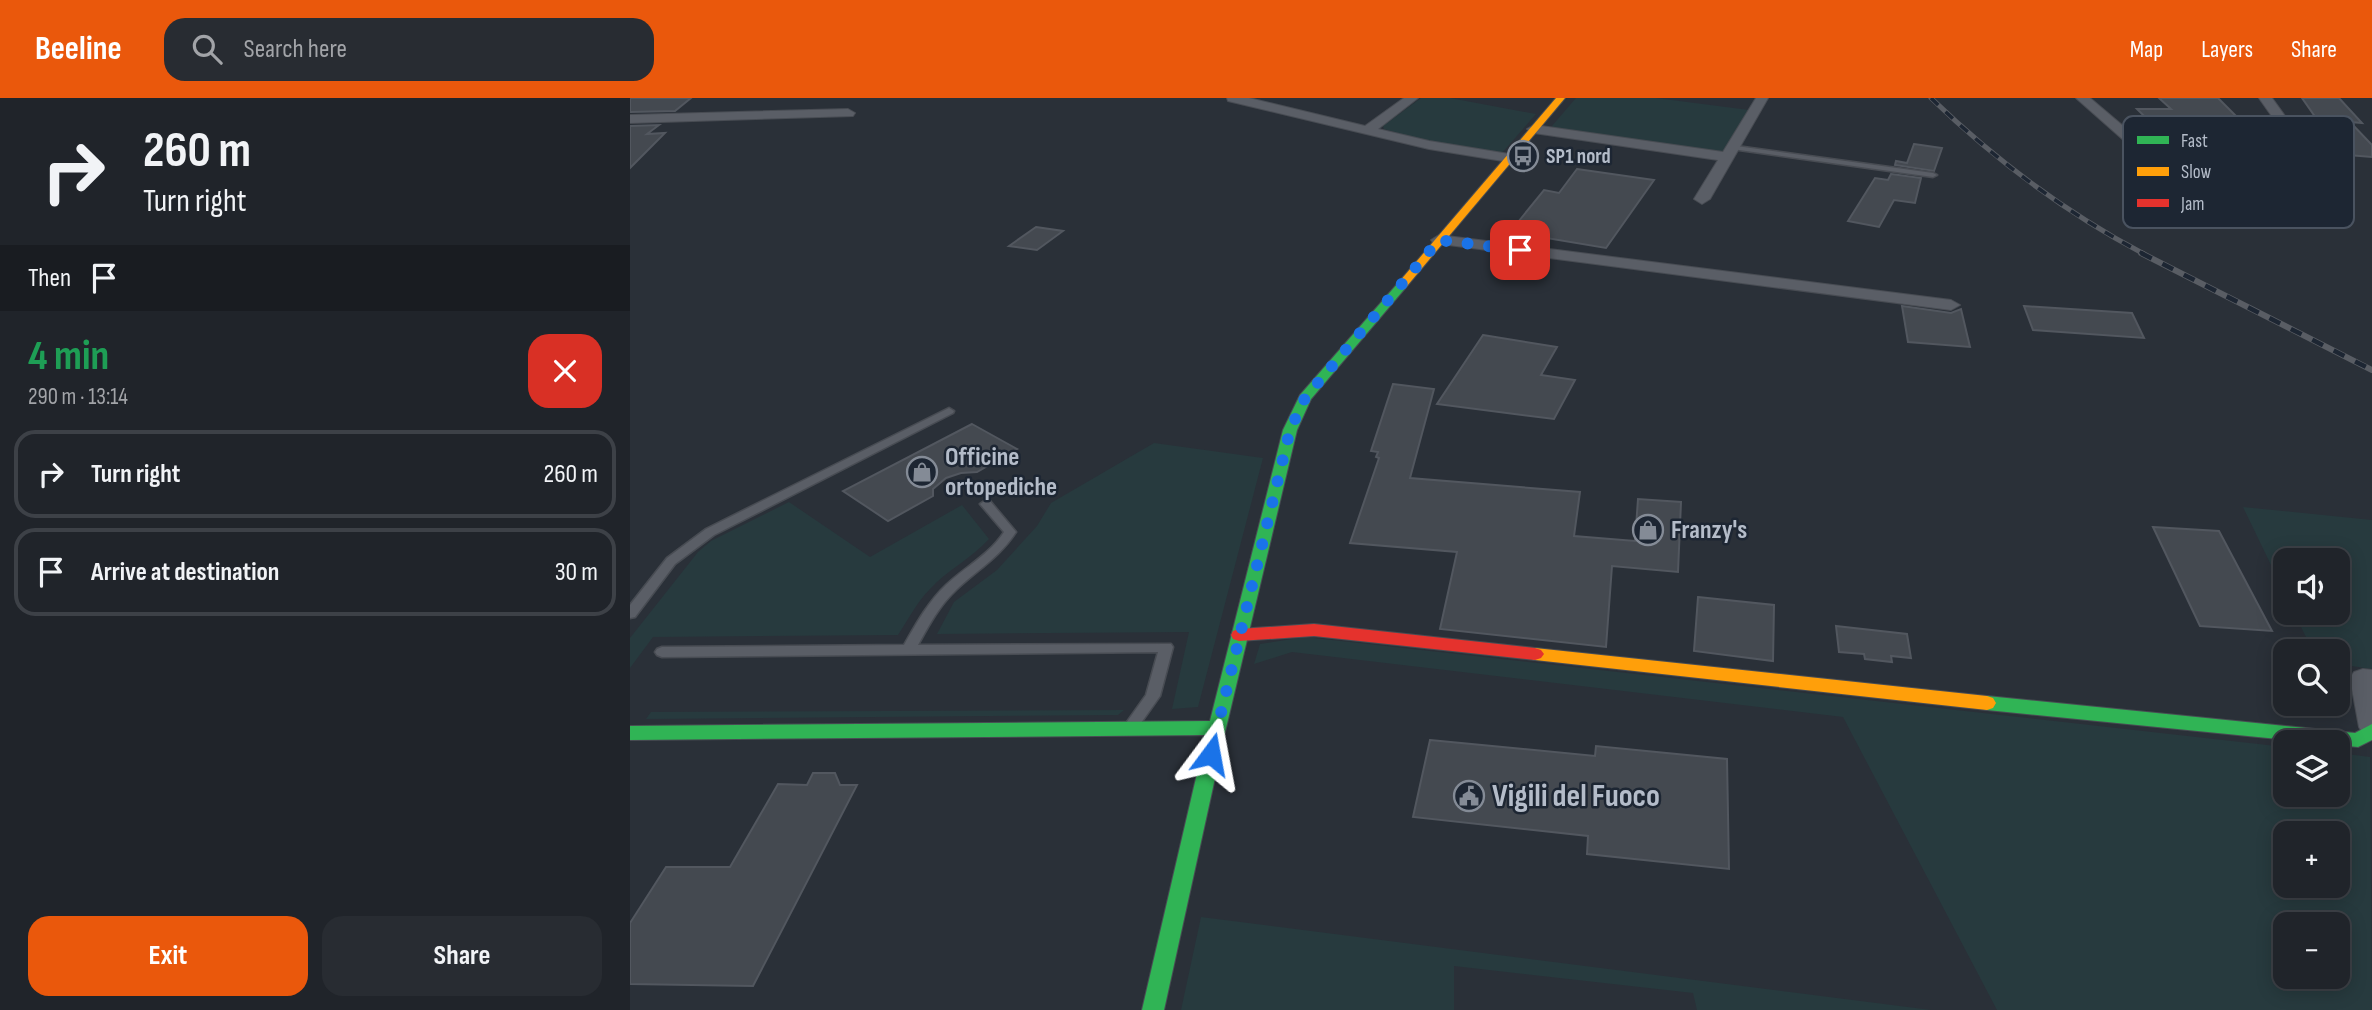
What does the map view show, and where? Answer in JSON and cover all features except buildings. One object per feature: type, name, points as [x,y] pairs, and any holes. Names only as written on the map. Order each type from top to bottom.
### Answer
[{"type":"main road","points":[[1153,1010],[1217,728],[1290,430],[1305,398],[1561,98]]},
{"type":"main road","points":[[1239,635],[1314,630],[1830,687],[2358,740],[2372,729]]},
{"type":"main road","points":[[630,733],[1217,728]]},
{"type":"street","points":[[1233,98],[1429,145],[1509,158]]},
{"type":"street","points":[[1369,129],[1412,98]]},
{"type":"street","points":[[1702,199],[1762,98]]},
{"type":"street","points":[[2082,98],[2123,133]]},
{"type":"street","points":[[2265,98],[2278,116]]},
{"type":"street","points":[[630,119],[848,113]]},
{"type":"street","points":[[1534,129],[1728,152]]},
{"type":"street","points":[[1439,240],[1951,305]]},
{"type":"street","points":[[2372,679],[2363,678],[2372,729]]},
{"type":"lane","points":[[1728,152],[1933,175]]},
{"type":"lane","points":[[630,614],[671,561],[710,532],[949,411]]},
{"type":"lane","points":[[908,650],[935,603],[1003,545],[1010,532],[986,504]]},
{"type":"lane","points":[[662,652],[1166,647],[1153,696],[1128,729]]},
{"type":"green space","points":[[1421,98],[1450,98],[1536,114],[1502,153],[1442,146],[1384,129],[1383,126]]},
{"type":"green space","points":[[1576,98],[1656,98],[1749,110],[1724,151],[1715,153],[1554,130],[1552,126]]},
{"type":"green space","points":[[1154,443],[1263,458],[1198,707],[1172,709],[1189,632],[937,634],[954,602],[997,570],[1037,526],[1051,503]]},
{"type":"green space","points":[[789,502],[870,557],[962,505],[989,539],[930,589],[898,635],[653,637],[630,668],[630,638],[698,552],[711,541]]},
{"type":"green space","points":[[2243,507],[2372,520],[2372,669],[2350,666],[2350,639],[2307,639],[2300,625],[2350,625],[2350,548],[2273,548],[2273,569]]},
{"type":"green space","points":[[1305,637],[2273,746],[2273,807],[2350,807],[2350,754],[2370,757],[2372,1010],[1997,1010],[1843,717],[1292,652],[1254,664],[1260,644]]},
{"type":"green space","points":[[1124,710],[1118,715],[646,719],[651,712]]},
{"type":"green space","points":[[1201,917],[1931,1010],[1697,1010],[1693,993],[1454,966],[1454,1010],[1181,1010]]},
{"type":"railway","points":[[1931,98],[1980,143],[2032,184],[2086,221],[2144,254]]},
{"type":"railway","points":[[2141,253],[2372,370]]},
{"type":"traffic: fast","points":[[1153,1010],[1217,728],[1290,430],[1305,398],[1403,284]]},
{"type":"traffic: fast","points":[[1987,703],[2358,740],[2372,731]]},
{"type":"traffic: fast","points":[[630,733],[1217,728]]},
{"type":"traffic: slow","points":[[1403,284],[1561,98]]},
{"type":"traffic: slow","points":[[1535,654],[1987,703]]},
{"type":"traffic: jam","points":[[1239,635],[1314,630],[1535,654]]},
{"type":"place","name":"SP1 nord","points":[[1523,156]]},
{"type":"place","name":"Officine ortopediche","points":[[922,472]]},
{"type":"place","name":"Franzy's","points":[[1648,530]]},
{"type":"place","name":"Vigili del Fuoco","points":[[1469,796]]},
{"type":"route","points":[[1211,754],[1290,430],[1305,398],[1439,240],[1520,250]]}]
